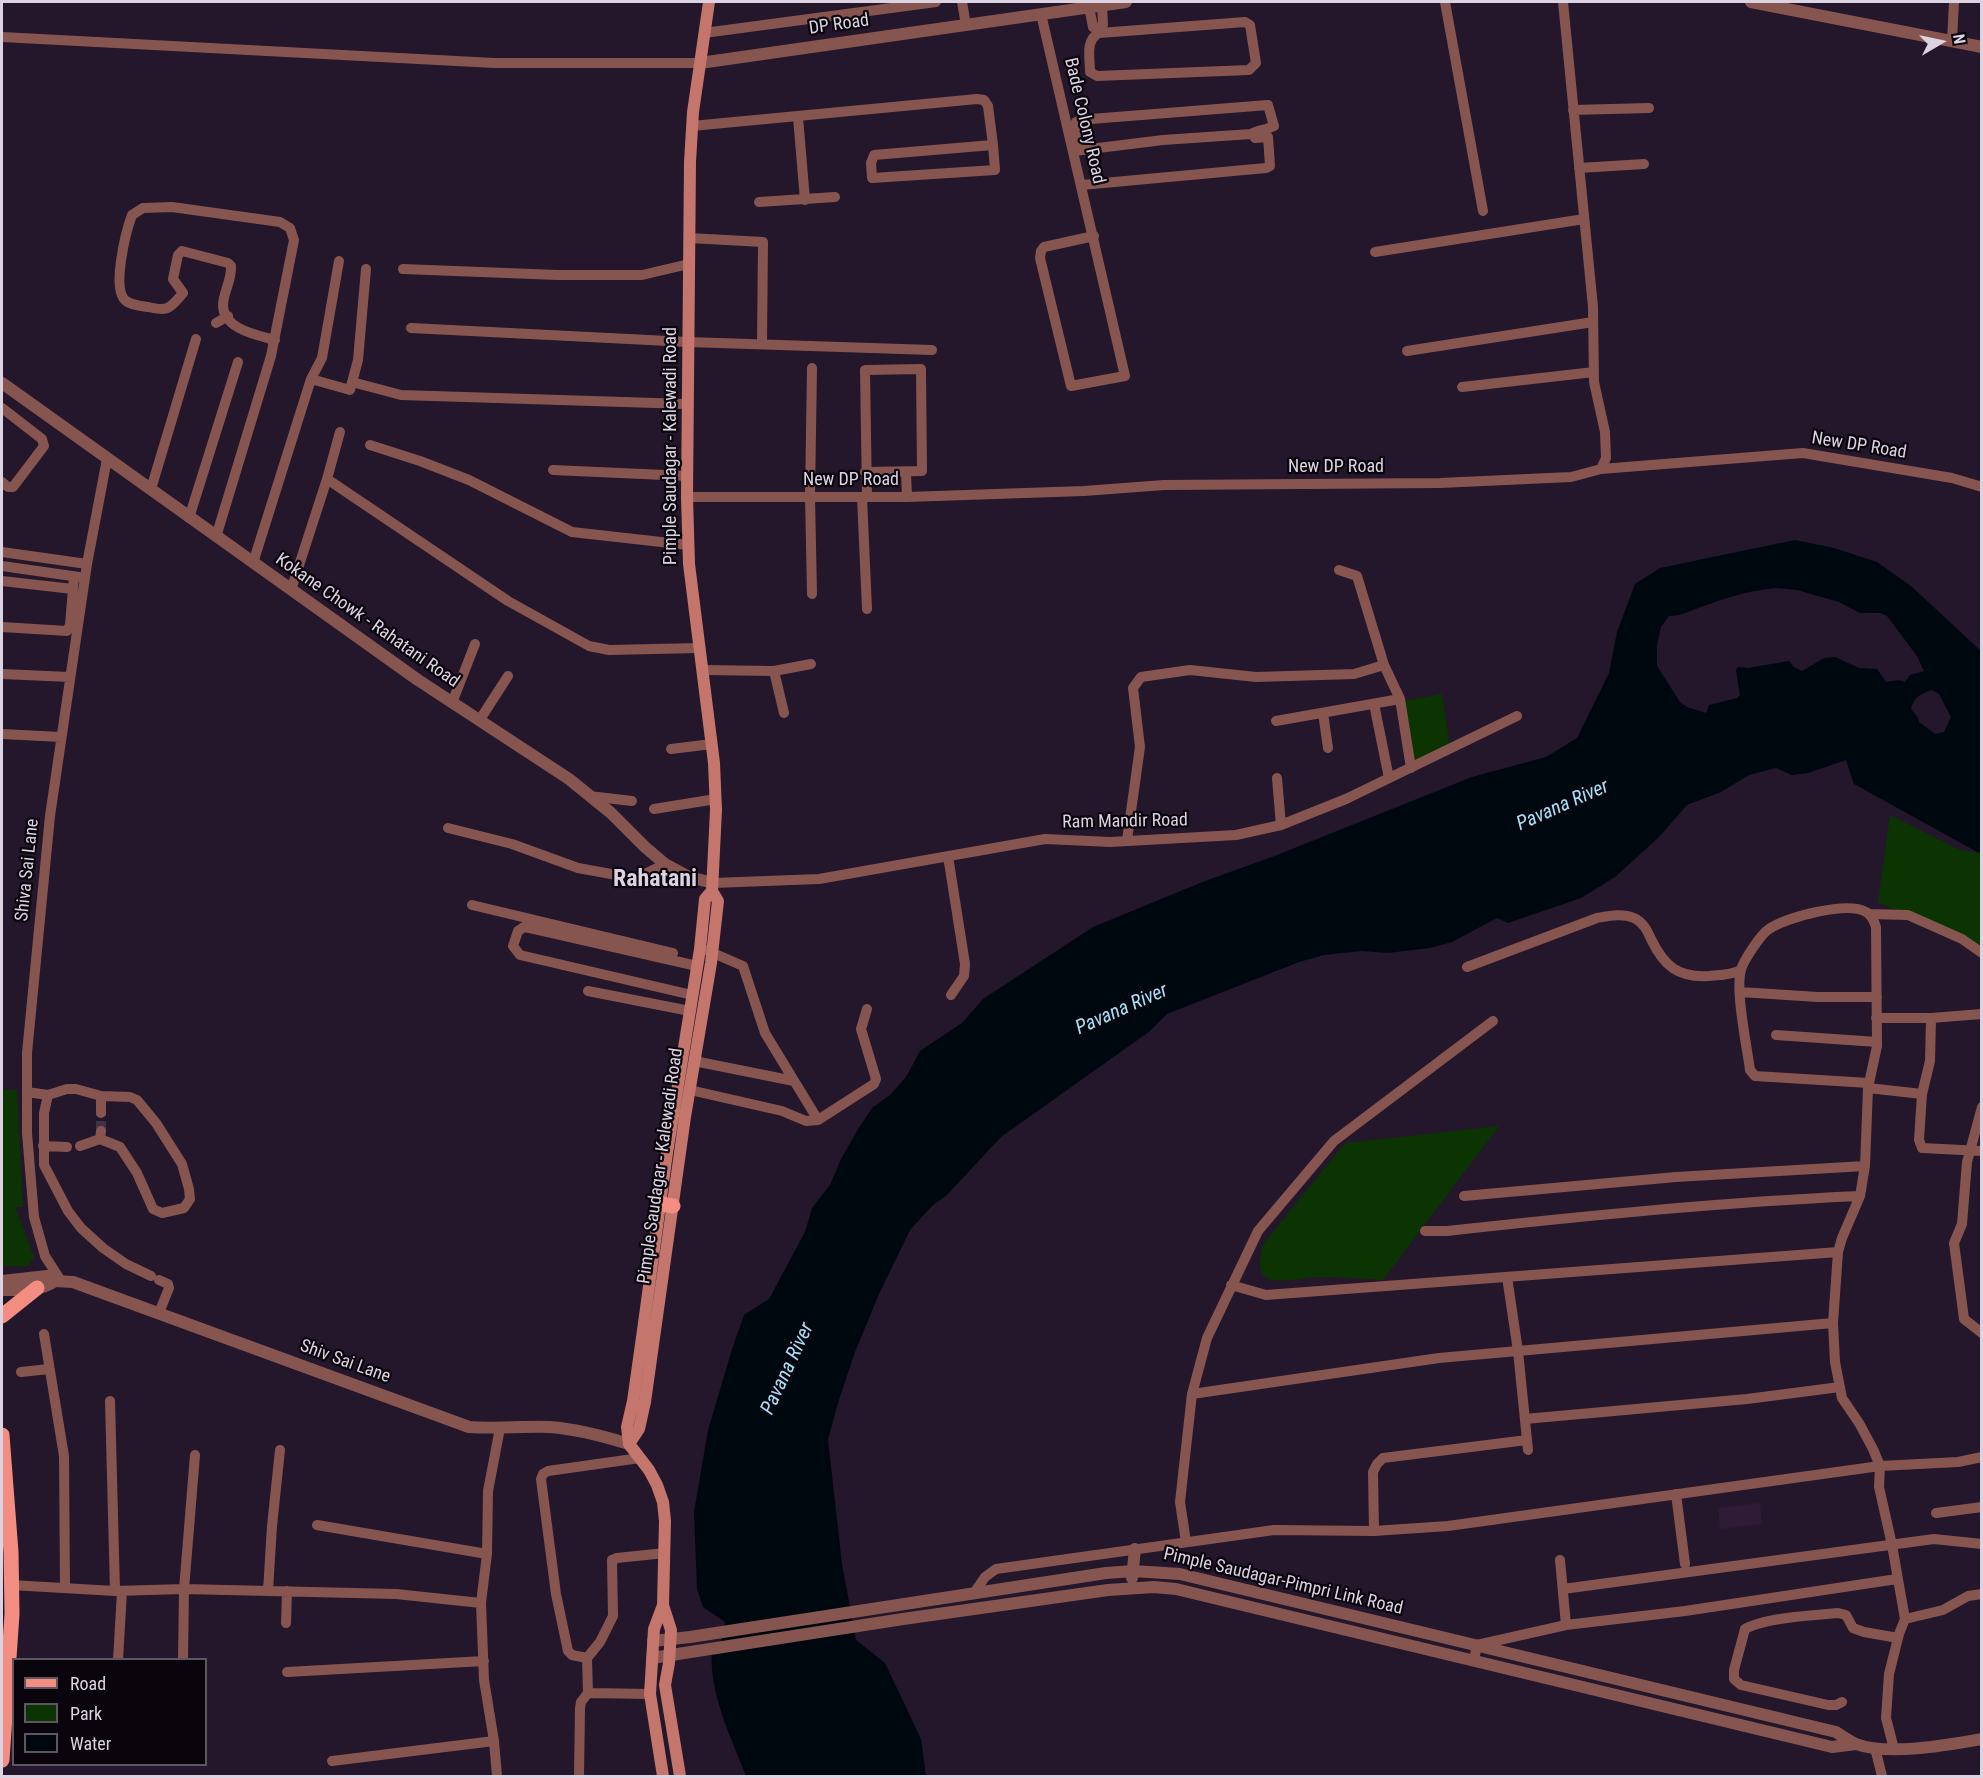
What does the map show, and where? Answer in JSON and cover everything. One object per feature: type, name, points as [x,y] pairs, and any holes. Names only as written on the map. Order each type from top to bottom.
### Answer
[{"type":"main road","name":"Pimple Saudagar - Kalewadi Road","points":[[667,1205],[692,996],[718,901],[713,887],[716,799],[712,744],[688,544],[687,497],[692,126],[709,2]]},
{"type":"main road","name":"Pimple Saudagar - Kalewadi Road","points":[[629,1444],[627,1428],[690,1090],[704,958]]},
{"type":"main road","points":[[2,1316],[38,1288]]},
{"type":"main road","points":[[2,1435],[12,1585],[2,1760]]},
{"type":"main road","points":[[629,1444],[657,1485],[663,1502],[665,1553],[663,1605],[670,1630],[665,1685],[680,1776]]},
{"type":"main road","points":[[663,1605],[654,1629],[650,1694],[663,1776]]},
{"type":"street","points":[[704,33],[936,2]]},
{"type":"street","points":[[962,2],[966,25]]},
{"type":"street","name":"DP Road","points":[[700,63],[1041,14],[1089,13],[1126,2]]},
{"type":"street","points":[[1446,2],[1483,212]]},
{"type":"street","points":[[1563,2],[1593,322],[1593,372],[1605,432],[1606,458],[1601,469]]},
{"type":"street","points":[[1751,2],[1982,47]]},
{"type":"street","points":[[1953,41],[1954,2]]},
{"type":"street","points":[[1089,13],[1093,27],[1098,30],[1245,22],[1250,25],[1256,63],[1249,70],[1097,76],[1090,72],[1090,42],[1093,36],[1098,30],[1103,25],[1103,10]]},
{"type":"street","name":"Bade Colony Road","points":[[1041,14],[1078,154],[1125,376],[1071,386],[1040,258],[1041,251],[1044,247],[1094,236]]},
{"type":"street","points":[[2,37],[494,63],[700,63]]},
{"type":"street","points":[[692,126],[977,99],[984,100],[988,106],[993,145],[995,170],[872,178],[871,163],[874,155],[993,145]]},
{"type":"street","points":[[1268,105],[1274,126],[1251,134],[1163,140],[1078,154],[1076,122],[1090,119],[1268,105]]},
{"type":"street","points":[[1574,110],[1649,108]]},
{"type":"street","points":[[798,117],[805,200]]},
{"type":"street","points":[[1078,154],[1268,137],[1270,166],[1266,168],[1084,184]]},
{"type":"street","points":[[1579,168],[1644,164]]},
{"type":"street","points":[[759,202],[835,197]]},
{"type":"street","points":[[216,537],[275,340],[294,240],[290,228],[280,222],[172,207],[143,208],[132,215],[119,287],[127,303],[163,310],[171,307],[183,292],[173,279],[178,255],[182,251],[186,252],[231,266],[232,270],[222,305],[228,316],[242,331],[275,340]]},
{"type":"street","points":[[1375,252],[1584,219]]},
{"type":"street","points":[[689,238],[763,242],[762,344]]},
{"type":"street","points":[[253,563],[311,379],[322,358],[339,261]]},
{"type":"street","points":[[403,269],[558,275],[642,275],[689,264]]},
{"type":"street","points":[[311,379],[350,390],[358,360],[366,269]]},
{"type":"street","points":[[216,323],[228,316]]},
{"type":"street","points":[[1407,351],[1593,322]]},
{"type":"street","points":[[411,328],[688,342],[932,350]]},
{"type":"street","points":[[151,489],[196,339]]},
{"type":"street","points":[[189,518],[238,362]]},
{"type":"street","points":[[812,368],[810,496],[812,594]]},
{"type":"street","points":[[865,472],[922,471],[921,369],[865,370],[864,497],[867,609]]},
{"type":"street","points":[[1462,387],[1593,372]]},
{"type":"street","points":[[352,382],[401,395],[687,404]]},
{"type":"street","name":"Kokane Chowk - Rahatani Road","points":[[2,383],[452,703],[568,779],[611,813],[665,864],[713,887]]},
{"type":"street","points":[[2,408],[42,439],[44,446],[13,487],[8,487],[2,482]]},
{"type":"street","points":[[291,590],[340,432]]},
{"type":"street","points":[[370,445],[469,480],[572,532],[688,544]]},
{"type":"street","name":"New DP Road","points":[[687,497],[907,497],[1084,491],[1164,485],[1440,483],[1571,477],[1601,469],[1803,453],[1952,478],[1982,487]]},
{"type":"street","name":"Shiva Sai Lane","points":[[58,1281],[48,1262],[34,1217],[28,1145],[27,1053],[37,932],[70,678],[80,578],[87,564],[107,459]]},
{"type":"street","points":[[553,470],[687,476]]},
{"type":"street","points":[[906,472],[907,497]]},
{"type":"street","points":[[327,479],[508,601],[589,646],[609,650],[699,648]]},
{"type":"street","points":[[2,552],[87,564]]},
{"type":"street","points":[[2,566],[80,578],[73,589],[70,625],[67,631],[2,627]]},
{"type":"street","points":[[1339,570],[1357,576],[1384,665],[1400,699],[1411,768]]},
{"type":"street","points":[[2,581],[73,589]]},
{"type":"street","points":[[452,703],[475,644]]},
{"type":"street","points":[[702,670],[774,671],[812,664]]},
{"type":"street","points":[[1127,840],[1140,747],[1133,688],[1141,677],[1190,670],[1256,677],[1354,674],[1384,665]]},
{"type":"street","points":[[774,671],[784,713]]},
{"type":"street","points":[[2,674],[70,678]]},
{"type":"street","points":[[479,721],[508,676]]},
{"type":"street","points":[[1276,721],[1400,699]]},
{"type":"street","points":[[1374,704],[1389,778]]},
{"type":"street","points":[[1323,713],[1328,748]]},
{"type":"street","name":"Ram Mandir Road","points":[[713,887],[819,879],[1045,839],[1110,842],[1236,835],[1281,825],[1346,799],[1517,716]]},
{"type":"street","points":[[2,734],[61,737]]},
{"type":"street","points":[[671,748],[712,744]]},
{"type":"street","points":[[1277,778],[1281,825]]},
{"type":"street","points":[[589,796],[632,801]]},
{"type":"street","points":[[654,809],[716,799]]},
{"type":"street","points":[[448,828],[512,844],[578,868],[633,878],[665,864]]},
{"type":"street","points":[[948,856],[965,964],[964,976],[951,995]]},
{"type":"street","points":[[472,905],[742,966],[765,1033],[818,1120]]},
{"type":"street","points":[[1922,1094],[1752,1074],[1740,992],[1741,970],[1758,939],[1769,928],[1827,910],[1855,908],[1869,914],[1908,915],[1962,939],[1982,953]]},
{"type":"street","points":[[1869,914],[1876,927],[1877,1042],[1869,1086],[1865,1167],[1860,1196],[1838,1252],[1833,1323],[1835,1362],[1842,1398],[1859,1422],[1880,1466],[1878,1487],[1892,1545],[1905,1618],[1889,1674],[1886,1718],[1894,1749]]},
{"type":"street","points":[[1467,967],[1597,918],[1616,915],[1635,918],[1643,924],[1661,958],[1679,972],[1706,976],[1730,974],[1741,970]]},
{"type":"street","points":[[692,996],[520,955],[513,946],[518,931],[524,927],[704,958]]},
{"type":"street","points":[[588,991],[690,1011]]},
{"type":"street","points":[[1740,992],[1818,997],[1877,997]]},
{"type":"street","points":[[690,1090],[782,1111],[806,1120],[818,1120],[874,1084],[876,1079],[861,1029],[867,1009]]},
{"type":"street","points":[[1876,1018],[1931,1018],[1982,1014]]},
{"type":"street","points":[[1931,1018],[1930,1061],[1922,1094],[1919,1140],[1922,1148],[1982,1151]]},
{"type":"street","points":[[1186,1542],[1180,1502],[1192,1394],[1207,1338],[1258,1231],[1334,1141],[1492,1021]]},
{"type":"street","points":[[1776,1035],[1877,1042]]},
{"type":"street","points":[[694,1061],[795,1081]]},
{"type":"street","points":[[27,1092],[48,1095],[67,1089],[76,1089],[101,1096],[130,1096],[136,1100],[147,1112],[182,1164],[189,1189],[188,1204],[178,1210],[162,1213],[155,1211],[137,1173],[120,1147],[100,1135],[80,1146]]},
{"type":"street","points":[[48,1095],[44,1113],[44,1165],[68,1211],[81,1228],[111,1253],[169,1285],[159,1313]]},
{"type":"street","points":[[101,1096],[101,1113]]},
{"type":"street","points":[[1982,1107],[1970,1151],[1962,1224],[1954,1243],[1964,1319],[1982,1333]]},
{"type":"street","points":[[43,1146],[67,1147]]},
{"type":"street","points":[[1464,1196],[1676,1177],[1865,1167]]},
{"type":"street","points":[[1425,1231],[1447,1231],[1665,1208],[1860,1196]]},
{"type":"street","points":[[1231,1286],[1266,1295],[1838,1252]]},
{"type":"street","name":"Shiv Sai Lane","points":[[2,1281],[46,1276],[58,1281],[73,1282],[469,1427],[551,1427],[598,1434],[629,1444]]},
{"type":"street","points":[[1374,1531],[1373,1472],[1383,1458],[1528,1445],[1508,1277]]},
{"type":"street","points":[[2,1290],[48,1287],[58,1281]]},
{"type":"street","points":[[1192,1394],[1439,1358],[1833,1323]]},
{"type":"street","points":[[44,1334],[64,1456],[65,1588]]},
{"type":"street","points":[[21,1372],[49,1369]]},
{"type":"street","points":[[1525,1419],[1737,1400],[1840,1387]]},
{"type":"street","points":[[110,1401],[118,1591],[118,1658]]},
{"type":"street","points":[[497,1776],[484,1661],[481,1603],[488,1554],[488,1491],[500,1428]]},
{"type":"street","points":[[268,1591],[280,1450]]},
{"type":"street","points":[[183,1658],[184,1589],[195,1455]]},
{"type":"street","points":[[974,1593],[985,1578],[996,1569],[1274,1530],[1374,1531],[1448,1526],[1880,1466],[1958,1462],[1982,1457]]},
{"type":"street","points":[[587,1658],[572,1655],[568,1651],[556,1594],[543,1473],[640,1458]]},
{"type":"street","points":[[1676,1494],[1685,1564]]},
{"type":"street","points":[[1936,1513],[1982,1507]]},
{"type":"street","points":[[317,1525],[488,1554]]},
{"type":"street","points":[[1563,1589],[1934,1539],[1982,1545]]},
{"type":"street","points":[[1131,1588],[1135,1549]]},
{"type":"street","points":[[579,1776],[580,1708],[581,1702],[588,1693],[587,1658],[600,1642],[613,1616],[612,1560],[665,1553]]},
{"type":"street","points":[[1560,1560],[1566,1625]]},
{"type":"street","name":"Pimple Saudagar-Pimpri Link Road","points":[[653,1641],[903,1605],[1073,1577],[1133,1571],[1180,1574],[1836,1732],[1856,1744]]},
{"type":"street","points":[[1474,1660],[1477,1645],[1566,1625],[1685,1611],[1897,1579]]},
{"type":"street","points":[[12,1585],[118,1591],[184,1589],[396,1594],[481,1603]]},
{"type":"street","name":"Pimple Saudagar-Pimpri Link Road","points":[[652,1658],[903,1619],[1131,1588],[1154,1587],[1176,1589],[1832,1747],[1856,1744],[1894,1749],[1929,1747],[1982,1739]]},
{"type":"street","points":[[286,1623],[287,1591]]},
{"type":"street","points":[[1905,1618],[1943,1610],[1968,1596],[1982,1594]]},
{"type":"street","points":[[1842,1702],[1828,1705],[1742,1686],[1734,1679],[1734,1670],[1745,1629],[1753,1624],[1838,1613],[1846,1615],[1853,1628],[1898,1638]]},
{"type":"street","points":[[287,1672],[484,1661]]},
{"type":"street","points":[[588,1693],[650,1694]]},
{"type":"street","points":[[332,1761],[494,1741]]},
{"type":"street","points":[[1875,1748],[1882,1776]]},
{"type":"shaded area","points":[[1760,1503],[1762,1524],[1720,1529],[1718,1508]]},
{"type":"green space","points":[[1442,694],[1450,747],[1413,765],[1403,701]]},
{"type":"green space","points":[[1890,815],[1960,850],[1981,853],[1981,958],[1956,937],[1878,902]]},
{"type":"green space","points":[[2,1090],[17,1090],[23,1207],[15,1207],[34,1257],[28,1266],[2,1266]]},
{"type":"green space","points":[[1499,1126],[1383,1280],[1322,1277],[1275,1280],[1266,1277],[1261,1271],[1260,1260],[1264,1243],[1345,1143]]},
{"type":"water","name":"Pavana River","points":[[1795,540],[1834,548],[1877,562],[1911,586],[1981,651],[1982,845],[1979,853],[1854,784],[1846,760],[1808,773],[1792,775],[1776,768],[1749,775],[1721,792],[1687,805],[1659,837],[1615,877],[1581,898],[1508,923],[1497,918],[1452,942],[1430,948],[1388,953],[1362,951],[1324,955],[1299,962],[1167,1014],[1150,1031],[1001,1137],[947,1195],[932,1206],[910,1230],[879,1294],[855,1352],[828,1440],[842,1564],[856,1640],[885,1663],[921,1739],[926,1776],[746,1776],[721,1713],[713,1680],[712,1646],[721,1641],[725,1622],[703,1607],[697,1589],[694,1512],[708,1430],[744,1315],[769,1299],[805,1232],[812,1208],[830,1185],[841,1159],[872,1108],[890,1095],[906,1077],[920,1051],[962,1023],[983,999],[1093,927],[1472,777],[1546,757],[1577,738],[1609,673],[1617,632],[1635,584],[1660,568]],"holes":[[[1776,588],[1797,590],[1839,602],[1860,613],[1880,613],[1887,616],[1917,656],[1924,671],[1910,675],[1905,682],[1898,680],[1886,682],[1877,669],[1859,668],[1835,657],[1824,658],[1802,671],[1789,661],[1748,668],[1738,667],[1736,670],[1740,695],[1737,698],[1709,705],[1706,713],[1687,707],[1680,702],[1657,666],[1657,645],[1661,627],[1669,616],[1742,594]],[[1932,690],[1939,694],[1951,717],[1944,732],[1935,734],[1919,722],[1911,709],[1918,696]]]},
{"type":"tunnel","points":[[101,1113],[101,1131]]},
{"type":"district","name":"Rahatani","points":[[655,880]]}]
